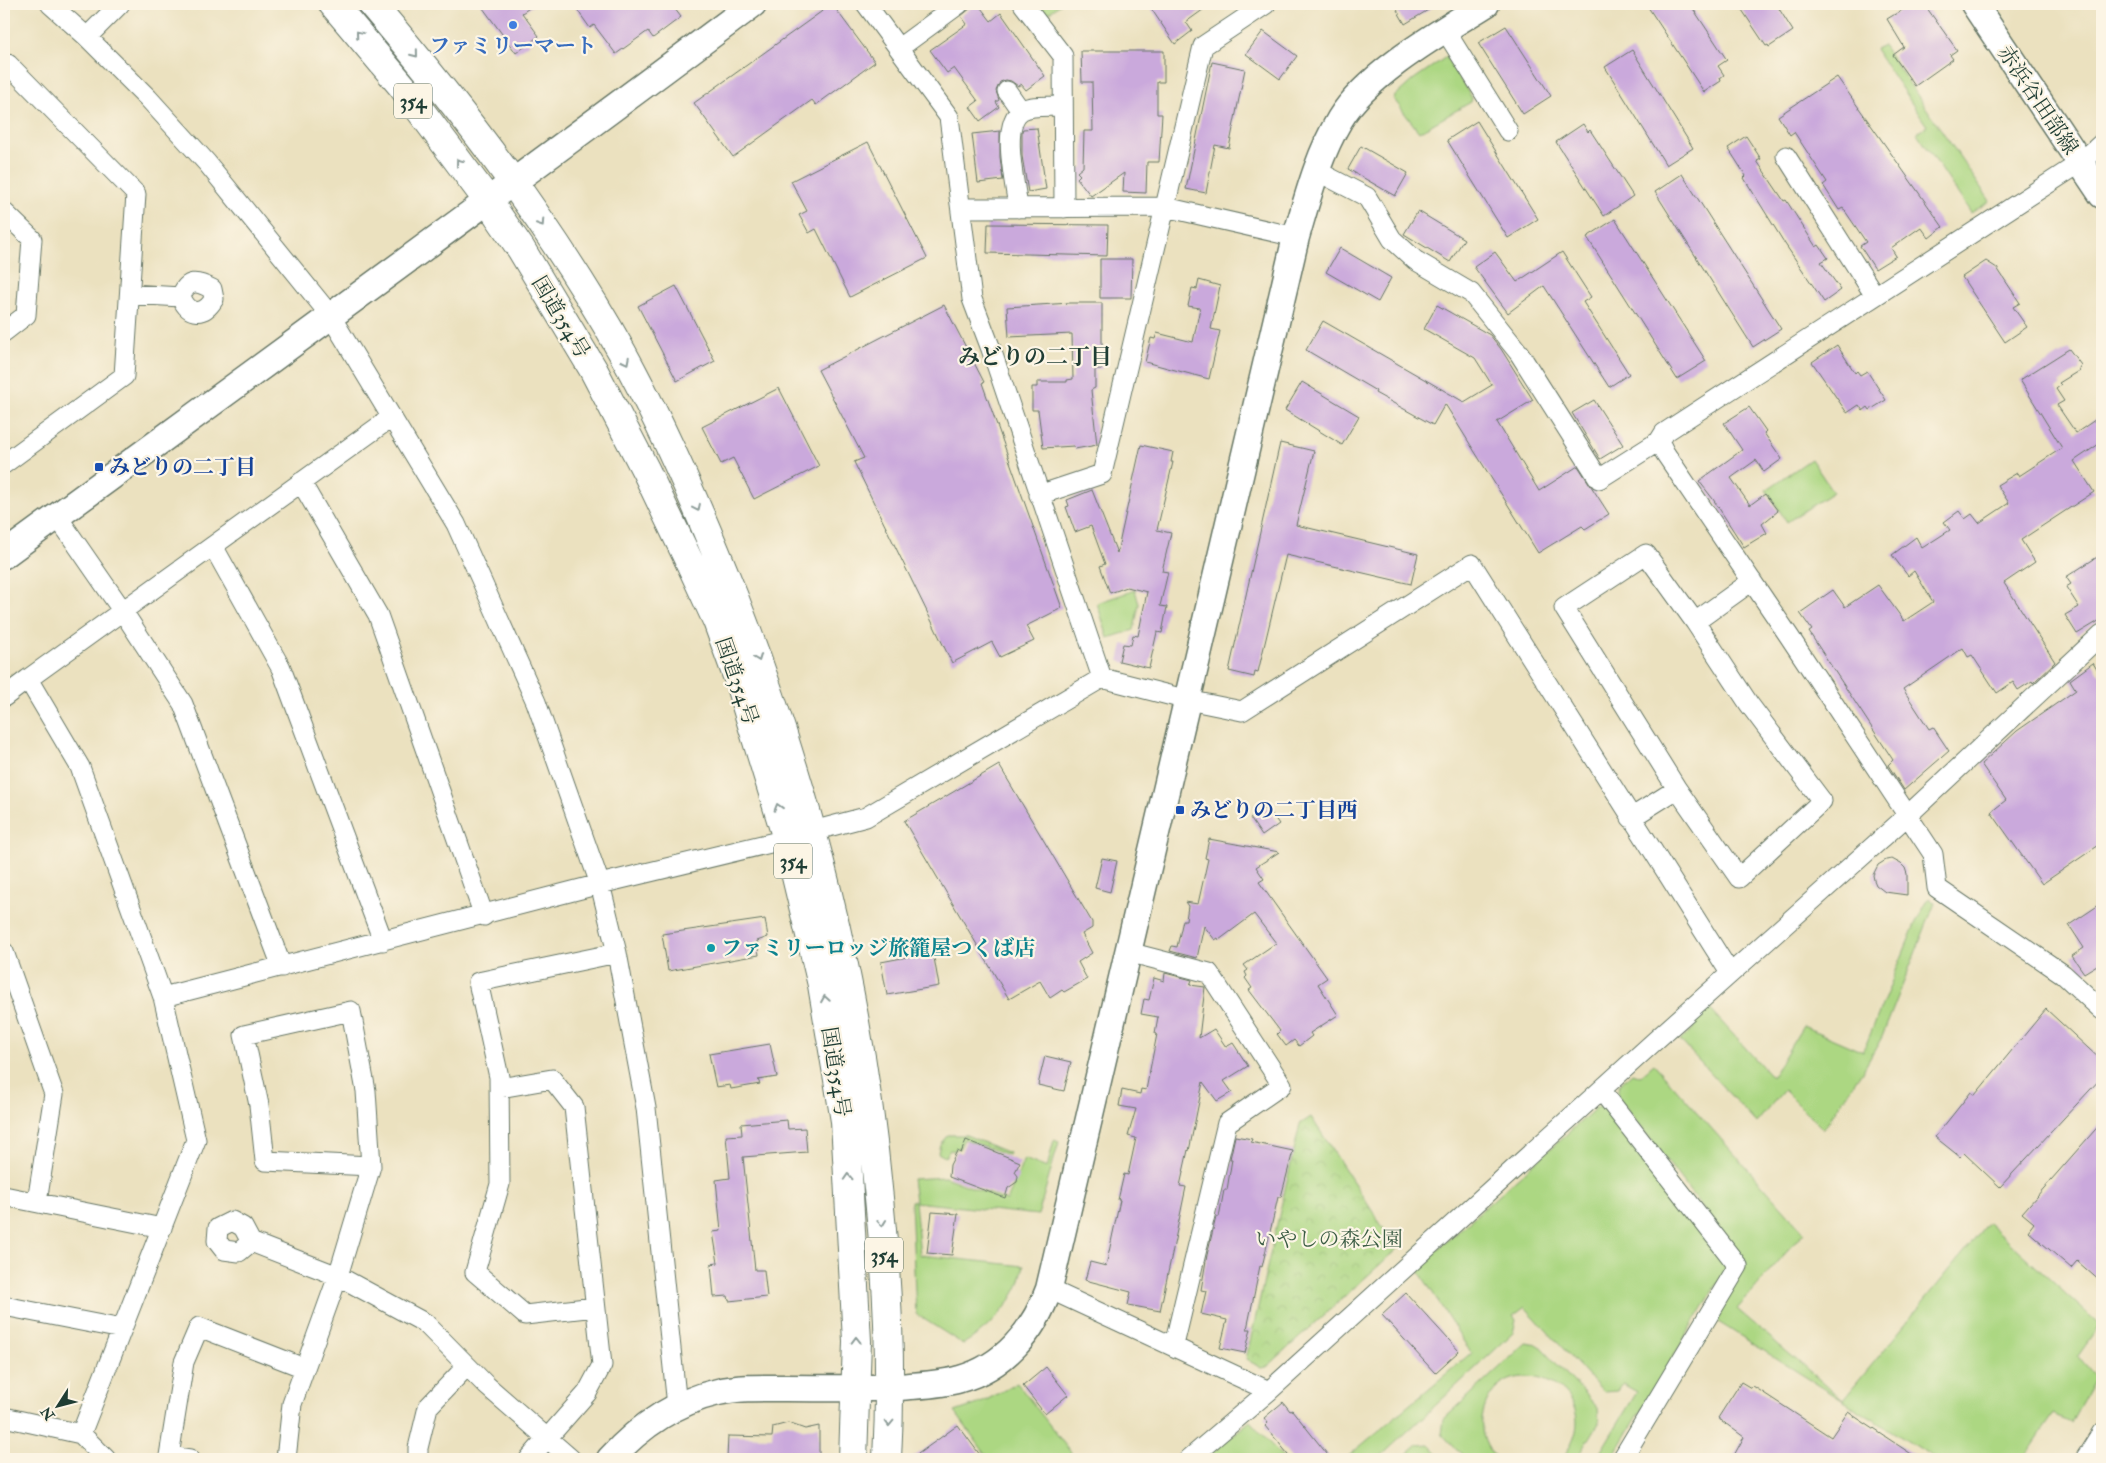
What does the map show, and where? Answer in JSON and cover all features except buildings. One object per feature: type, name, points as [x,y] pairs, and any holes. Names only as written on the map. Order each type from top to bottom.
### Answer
[{"type":"highway","name":"国道354号","points":[[333,4],[402,86],[488,202],[520,250],[593,369],[646,471],[687,557],[717,621],[737,676],[787,839],[822,985],[845,1121],[856,1332],[854,1459]]},
{"type":"highway","name":"国道354号","points":[[372,4],[414,53],[513,183],[579,282],[622,352],[712,540],[763,671],[813,831],[847,974],[872,1122],[889,1314],[887,1459]]},
{"type":"street","points":[[50,4],[87,37],[148,98],[208,163],[330,315],[456,524],[536,702],[600,884],[617,953],[646,1108],[677,1406]]},
{"type":"street","points":[[87,37],[120,4]]},
{"type":"street","points":[[4,554],[330,315],[488,202],[753,4]]},
{"type":"street","points":[[866,4],[949,117],[972,299],[991,349],[1102,678]]},
{"type":"street","points":[[899,48],[959,4]]},
{"type":"street","points":[[1024,4],[1063,56],[1064,208]]},
{"type":"street","name":"赤浜谷田部線","points":[[1974,4],[2102,196]]},
{"type":"street","points":[[610,1459],[637,1432],[677,1406],[719,1392],[748,1388],[856,1388],[934,1384],[958,1380],[976,1374],[1009,1352],[1024,1337],[1043,1306],[1049,1289],[1296,237],[1315,170],[1341,117],[1361,94],[1402,58],[1482,5]]},
{"type":"street","points":[[1039,495],[1102,474],[1203,46],[1254,7]]},
{"type":"street","points":[[1444,30],[1508,130]]},
{"type":"street","points":[[4,68],[8,64],[136,194],[124,376],[4,464]]},
{"type":"street","points":[[1006,91],[1021,111]]},
{"type":"street","points":[[1018,208],[1010,138],[1013,124],[1021,111],[1026,108],[1063,106]]},
{"type":"street","points":[[1315,170],[1368,197],[1392,239],[1415,260],[1471,293],[1519,352],[1599,480],[1660,441],[1664,433],[2080,163],[2102,143]]},
{"type":"street","points":[[1786,156],[1875,296]]},
{"type":"street","points":[[961,208],[1165,207],[1296,237]]},
{"type":"street","points":[[4,212],[32,239],[26,315],[4,332]]},
{"type":"street","points":[[130,294],[181,297]]},
{"type":"street","points":[[4,697],[392,417]]},
{"type":"street","points":[[1660,441],[1665,454],[1752,581],[1906,816],[1933,854],[1937,888],[2063,974],[2102,1010]]},
{"type":"street","points":[[301,482],[378,615],[484,916]]},
{"type":"street","points":[[57,516],[184,704],[282,967]]},
{"type":"street","points":[[212,546],[281,668],[383,941]]},
{"type":"street","points":[[1646,554],[1695,622],[1749,704],[1822,801],[1739,878],[1677,789],[1564,608],[1646,554]]},
{"type":"street","points":[[813,831],[866,817],[1102,678],[1188,700],[1242,711],[1472,564],[1730,973]]},
{"type":"street","points":[[1695,622],[1752,581]]},
{"type":"street","points":[[1189,1459],[1269,1392],[1730,973],[1906,816],[2102,634]]},
{"type":"street","points":[[28,679],[80,767],[163,997],[196,1140],[81,1434]]},
{"type":"street","points":[[1631,818],[1677,789]]},
{"type":"street","points":[[163,997],[484,916],[600,884],[787,839]]},
{"type":"street","points":[[4,952],[54,1094],[37,1202]]},
{"type":"street","points":[[1128,952],[1209,973],[1282,1085],[1227,1123],[1174,1345]]},
{"type":"street","points":[[595,1307],[525,1315],[475,1272],[500,1184],[499,1077],[478,982],[617,953]]},
{"type":"street","points":[[286,1459],[292,1404],[338,1276],[372,1166],[366,1091],[351,1011],[244,1035],[259,1105],[265,1161],[372,1166]]},
{"type":"street","points":[[500,1088],[552,1079],[574,1107],[602,1365],[587,1393],[529,1459]]},
{"type":"street","points":[[1601,1090],[1738,1266],[1622,1459]]},
{"type":"street","points":[[4,1196],[162,1228]]},
{"type":"street","points":[[251,1242],[338,1276],[425,1323],[486,1385],[571,1459]]},
{"type":"street","points":[[1049,1289],[1174,1345],[1269,1392]]},
{"type":"street","points":[[4,1306],[122,1329]]},
{"type":"street","points":[[190,1459],[168,1456],[184,1362],[199,1327],[304,1368]]},
{"type":"street","points":[[418,1459],[418,1448],[428,1407],[467,1366]]},
{"type":"street","points":[[4,1417],[81,1434],[106,1459]]},
{"type":"green space","points":[[1034,4],[1061,4],[1044,16]]},
{"type":"green space","points":[[1883,45],[1990,201],[1971,213],[1917,133],[1927,126],[1875,49]]},
{"type":"green space","points":[[1446,57],[1472,98],[1471,102],[1419,132],[1393,98],[1414,79]]},
{"type":"green space","points":[[1811,459],[1833,492],[1787,522],[1766,490]]},
{"type":"green space","points":[[1135,590],[1139,604],[1134,630],[1108,638],[1097,603]]},
{"type":"green space","points":[[1929,898],[1935,903],[1882,1037],[1865,1067],[1823,1129],[1784,1090],[1756,1123],[1680,1040],[1693,1029],[1692,1019],[1708,1007],[1772,1077],[1803,1026],[1863,1052],[1915,924]]},
{"type":"green space","points":[[1654,1064],[1804,1232],[1737,1309],[1843,1400],[1988,1223],[2100,1325],[2078,1356],[2096,1377],[2071,1422],[2054,1414],[2023,1459],[1936,1459],[1715,1320],[1745,1264],[1617,1095],[1619,1085],[1632,1073],[1640,1076]]},
{"type":"green space","points":[[1597,1107],[1606,1108],[1725,1264],[1725,1271],[1612,1459],[1596,1459],[1637,1392],[1623,1384],[1618,1391],[1603,1392],[1525,1307],[1513,1316],[1516,1320],[1513,1333],[1378,1459],[1345,1459],[1471,1353],[1417,1268]]},
{"type":"green space","name":"いやしの森公園","points":[[1311,1117],[1397,1249],[1267,1367],[1261,1368],[1246,1359],[1300,1124]]},
{"type":"green space","points":[[948,1135],[966,1135],[1009,1153],[1008,1155],[964,1139],[959,1149],[950,1150],[945,1157],[938,1153],[940,1144]]},
{"type":"green space","points":[[1054,1140],[1059,1142],[1038,1215],[915,1202],[920,1255],[1024,1266],[1017,1289],[999,1315],[986,1328],[963,1344],[916,1314],[911,1201],[915,1201],[912,1179],[945,1177],[1007,1201],[1024,1159],[1047,1168]]},
{"type":"green space","points":[[1526,1343],[1539,1345],[1598,1408],[1599,1423],[1577,1459],[1561,1459],[1575,1434],[1576,1412],[1566,1395],[1549,1382],[1529,1377],[1509,1380],[1492,1393],[1482,1418],[1485,1441],[1490,1451],[1498,1459],[1465,1459],[1442,1434],[1444,1419]]},
{"type":"green space","points":[[1017,1383],[1076,1459],[989,1459],[955,1412],[981,1403]]},
{"type":"green space","points":[[1250,1421],[1284,1459],[1204,1459]]},
{"type":"green space","points":[[1429,1444],[1443,1459],[1401,1459],[1417,1445]]},
{"type":"place","name":"ファミリーマート","points":[[513,25]]},
{"type":"place","name":"みどりの二丁目","points":[[99,467]]},
{"type":"place","name":"みどりの二丁目西","points":[[1180,810]]},
{"type":"place","name":"ファミリーロッジ旅籠屋つくば店","points":[[711,948]]},
{"type":"district","name":"みどりの二丁目","points":[[1035,356]]}]
